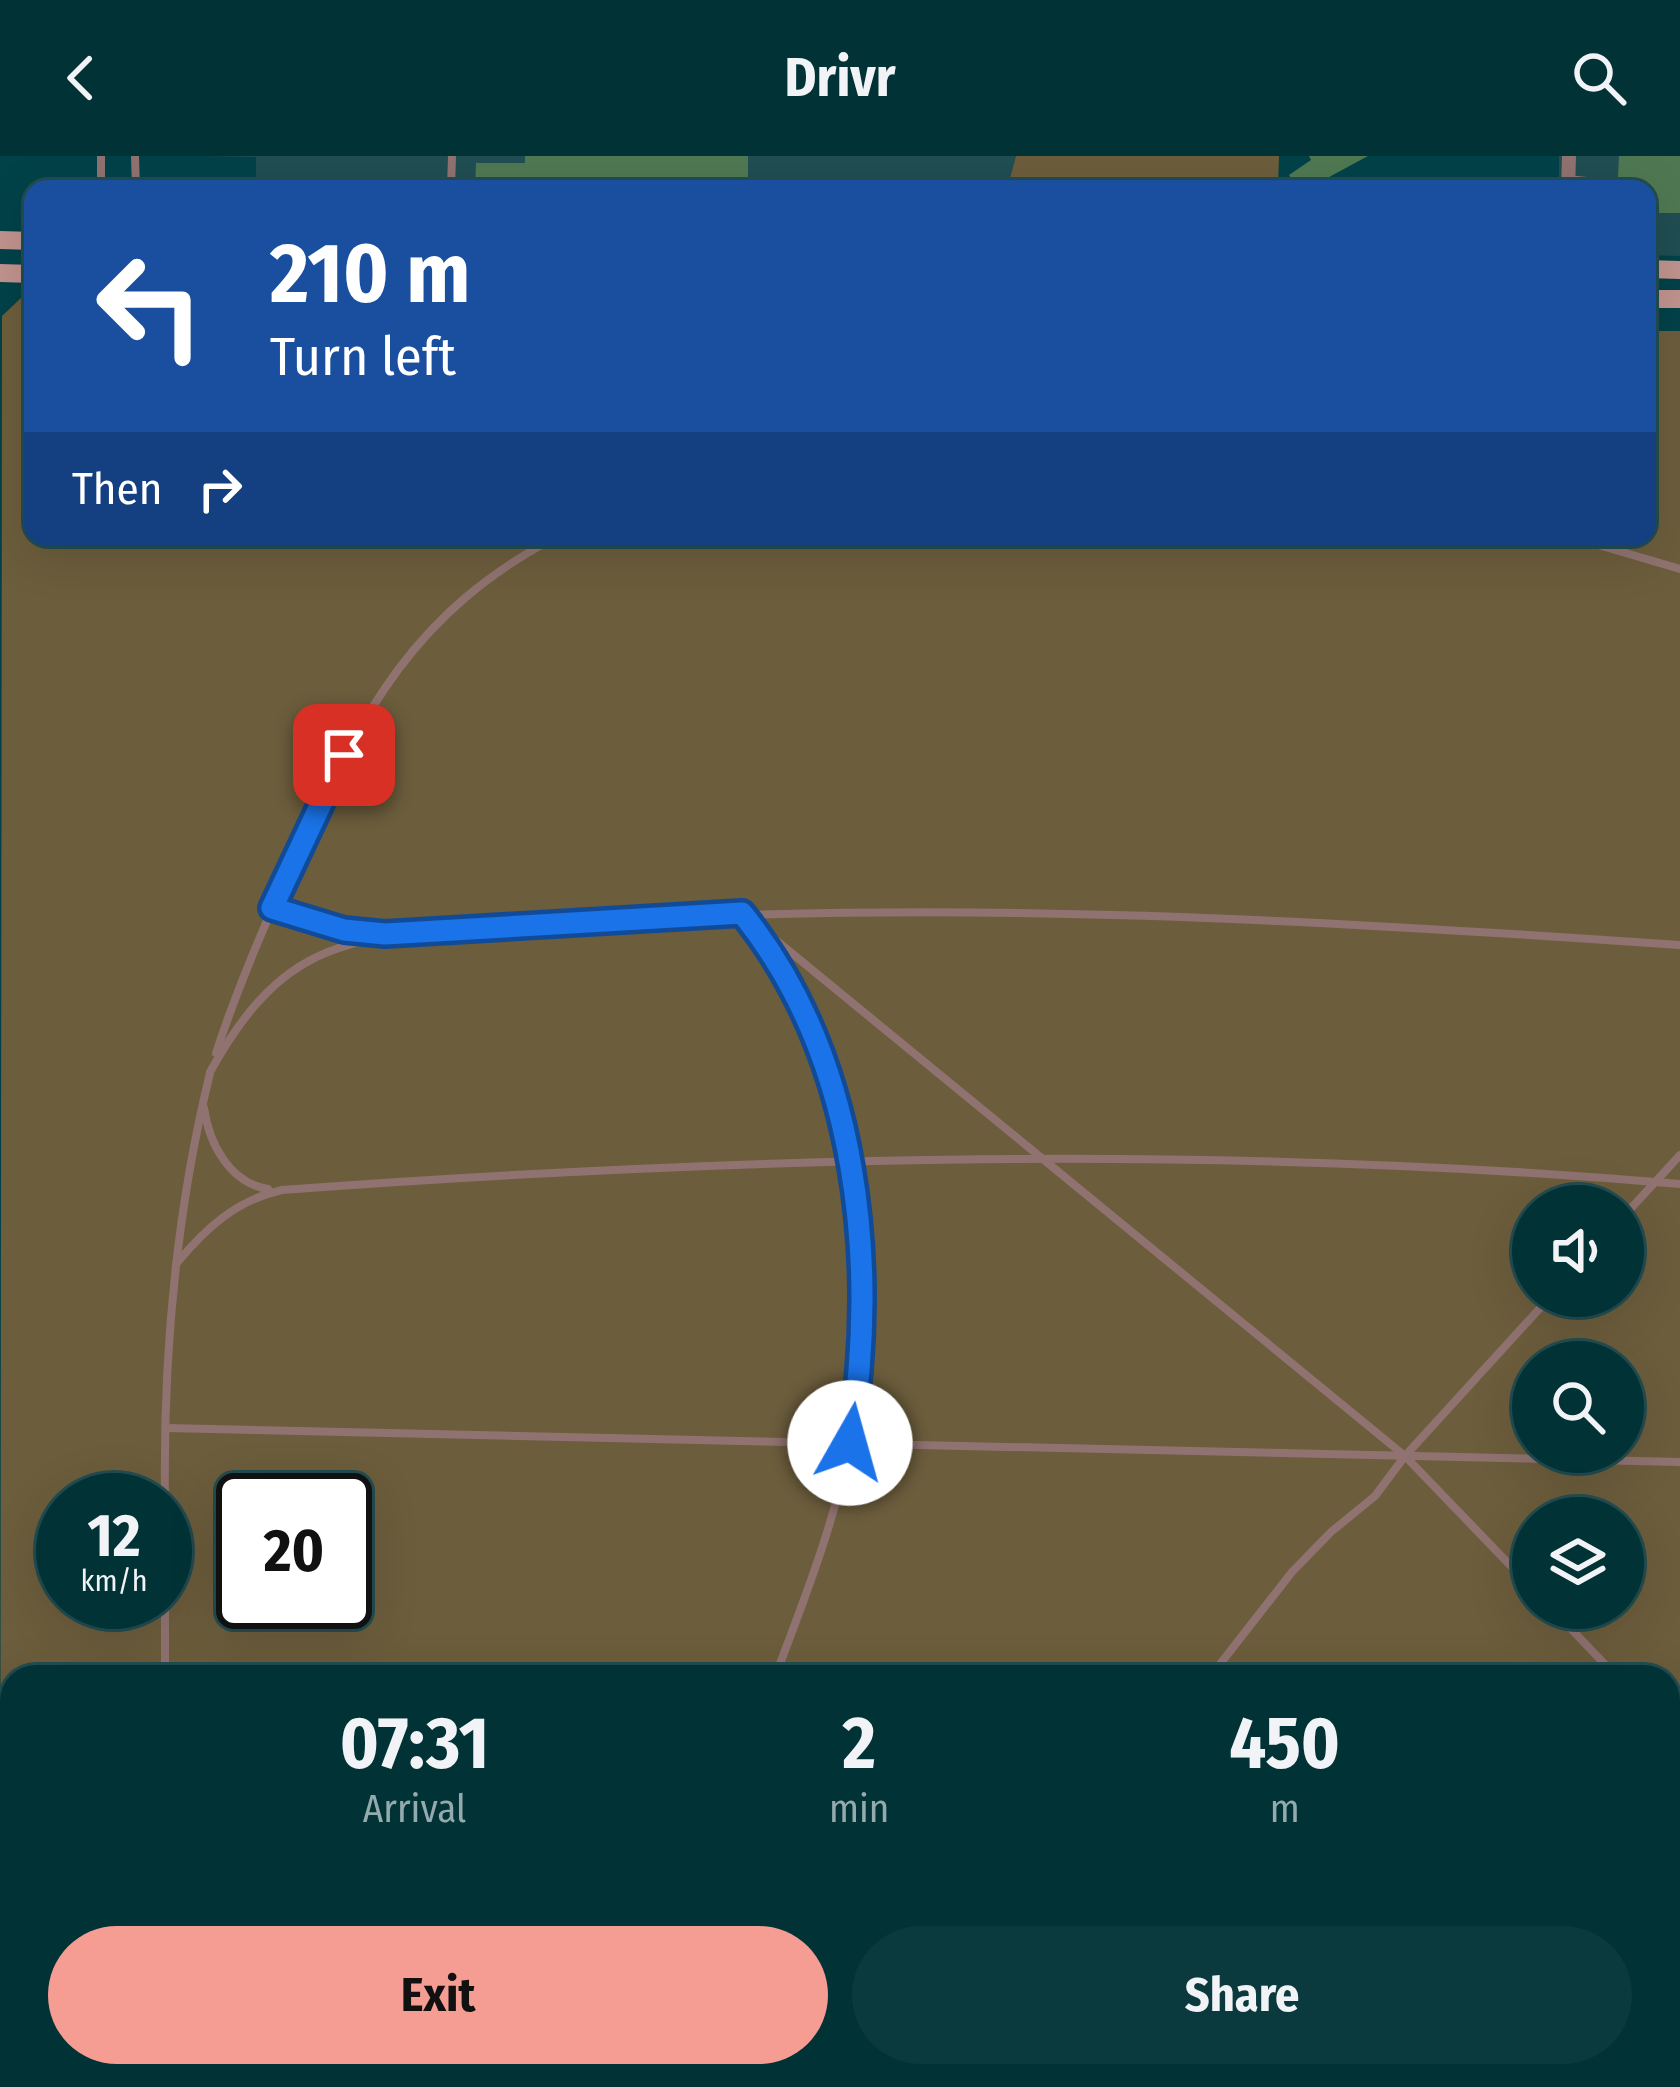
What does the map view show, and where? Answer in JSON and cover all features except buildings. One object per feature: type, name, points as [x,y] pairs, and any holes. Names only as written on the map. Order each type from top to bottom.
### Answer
[{"type":"lane","points":[[165,1473],[176,1264],[203,1101],[237,989],[351,740],[395,670],[477,589],[542,546]]},
{"type":"lane","points":[[1603,546],[1680,568]]},
{"type":"lane","points":[[272,908],[344,930],[385,934],[742,913],[979,910],[1184,914],[1680,945]]},
{"type":"lane","points":[[742,913],[1405,1456],[1512,1567]]},
{"type":"lane","points":[[742,913],[771,949],[832,1083],[856,1200],[860,1297],[850,1443],[828,1533],[779,1665]]},
{"type":"lane","points":[[210,1072],[242,1021],[288,975],[328,952],[385,934]]},
{"type":"lane","points":[[203,1101],[210,1133],[226,1163],[250,1184],[282,1190],[697,1165],[1045,1160],[1307,1165],[1680,1184]]},
{"type":"lane","points":[[1644,1194],[1680,1155]]},
{"type":"lane","points":[[176,1264],[240,1204],[282,1190]]},
{"type":"lane","points":[[1219,1665],[1271,1595],[1331,1532],[1375,1496],[1405,1456],[1532,1317]]},
{"type":"lane","points":[[166,1428],[1680,1462]]},
{"type":"lane","points":[[165,1629],[165,1665]]},
{"type":"lane","points":[[1571,1629],[1606,1665]]},
{"type":"shaded area","points":[[199,156],[1016,156],[1009,180],[256,180],[256,157]]},
{"type":"shaded area","points":[[1016,156],[1279,156],[1278,180],[1009,180]]},
{"type":"shaded area","points":[[1559,156],[1680,156],[1680,256],[1656,255],[1656,180],[1559,180]]},
{"type":"shaded area","points":[[24,298],[24,546],[1656,546],[1656,331],[1680,331],[1680,1665],[0,1665],[2,316]]},
{"type":"route","points":[[344,755],[272,908],[344,930],[385,934],[742,913],[771,949],[832,1083],[856,1200],[860,1297],[850,1443]]}]
